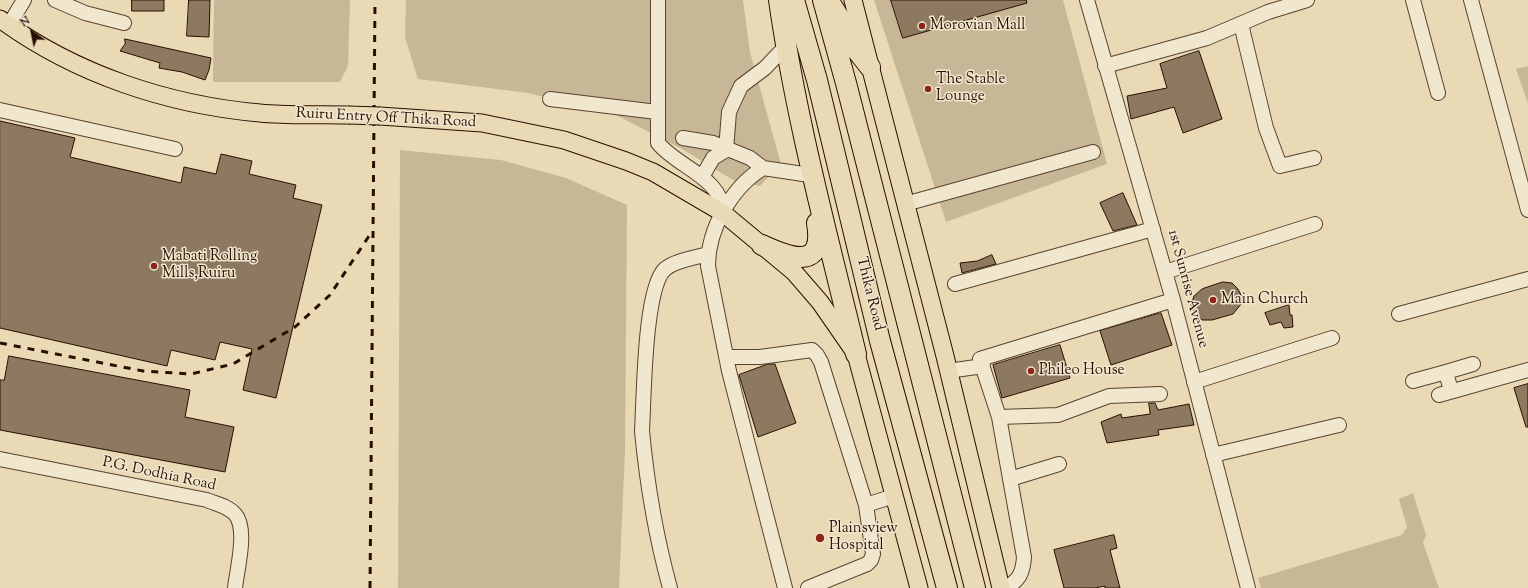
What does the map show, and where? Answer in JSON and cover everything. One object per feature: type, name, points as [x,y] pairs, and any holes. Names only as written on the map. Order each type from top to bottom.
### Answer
[{"type":"highway","points":[[762,245],[785,255],[803,257],[814,252],[818,246],[820,238],[779,0]]},
{"type":"highway","name":"Thika Road","points":[[794,0],[817,80],[880,341],[947,588]]},
{"type":"highway","name":"Thika Road","points":[[823,0],[848,91],[975,588]]},
{"type":"highway","points":[[828,0],[841,20],[855,48],[870,66]]},
{"type":"highway","points":[[804,140],[856,354]]},
{"type":"main road","points":[[853,0],[948,371],[1001,588]]},
{"type":"main road","name":"Ruiru Entry Off Thika Road","points":[[4,22],[37,43],[85,68],[157,96],[261,113],[380,116],[482,123],[590,147],[654,172],[723,213],[794,272],[820,302],[856,354]]},
{"type":"main road","points":[[856,354],[919,588]]},
{"type":"street","points":[[4,22],[24,0]]},
{"type":"street","points":[[55,0],[96,17],[124,24]]},
{"type":"street","points":[[658,0],[658,143],[664,151],[702,177],[718,194],[723,204],[723,213]]},
{"type":"street","name":"1st Sunrise Avenue","points":[[1087,0],[1173,300],[1248,588]]},
{"type":"street","points":[[1105,66],[1207,38],[1241,24],[1284,3],[1307,0]]},
{"type":"street","points":[[1413,0],[1438,93]]},
{"type":"street","points":[[1471,0],[1528,210]]},
{"type":"street","points":[[1241,24],[1266,128],[1280,166],[1314,158]]},
{"type":"street","points":[[726,150],[729,112],[742,86],[765,68],[786,46]]},
{"type":"street","points":[[550,99],[657,112]]},
{"type":"street","points":[[0,110],[175,149]]},
{"type":"street","points":[[683,138],[712,144],[750,158],[763,168],[810,175]]},
{"type":"street","points":[[702,177],[713,158],[726,150]]},
{"type":"street","points":[[905,204],[1093,152]]},
{"type":"street","points":[[763,168],[751,175],[735,192],[723,213],[708,254],[708,266],[726,357],[785,588]]},
{"type":"street","points":[[1165,272],[1315,224]]},
{"type":"street","points":[[955,284],[1152,229]]},
{"type":"street","points":[[670,588],[649,491],[642,431],[648,330],[657,282],[665,270],[678,263],[708,254]]},
{"type":"street","points":[[1399,314],[1528,279]]},
{"type":"street","points":[[1005,588],[1016,582],[1023,567],[1024,557],[999,417],[980,359],[1173,300]]},
{"type":"street","points":[[1194,382],[1332,338]]},
{"type":"street","points":[[726,357],[760,357],[805,350],[812,350],[817,355],[866,505],[872,543],[871,560],[855,569],[808,588]]},
{"type":"street","points":[[1413,381],[1473,364]]},
{"type":"street","points":[[948,371],[983,366]]},
{"type":"street","points":[[1446,372],[1445,393],[1528,370]]},
{"type":"street","points":[[999,417],[1058,415],[1109,396],[1160,394]]},
{"type":"street","points":[[1213,455],[1339,425]]},
{"type":"street","name":"P.G. Dodhia Road","points":[[0,459],[207,500],[226,507],[240,522],[242,534],[235,588]]},
{"type":"street","points":[[1010,478],[1059,464]]},
{"type":"street","points":[[866,505],[894,496]]},
{"type":"shaded area","points":[[214,0],[350,0],[348,66],[340,82],[213,82]]},
{"type":"shaded area","points":[[406,0],[743,0],[750,52],[781,164],[760,186],[733,180],[682,149],[616,115],[528,93],[418,79],[405,37]]},
{"type":"shaded area","points":[[874,0],[1063,0],[1107,164],[946,222]]},
{"type":"shaded area","points":[[1528,66],[1528,103],[1516,69]]},
{"type":"shaded area","points":[[400,150],[501,160],[566,178],[627,205],[625,452],[619,588],[398,588]]},
{"type":"shaded area","points":[[1413,493],[1426,535],[1423,543],[1439,588],[1261,588],[1258,578],[1402,535],[1407,527],[1399,499]]},
{"type":"building","points":[[132,0],[164,0],[164,11],[132,11]]},
{"type":"building","points":[[189,0],[210,0],[209,37],[187,36]]},
{"type":"building","name":"Morovian Mall","points":[[891,0],[1026,0],[1027,3],[903,38]]},
{"type":"building","points":[[125,39],[211,58],[209,70],[205,80],[182,72],[159,68],[160,63],[120,51],[125,44]]},
{"type":"building","points":[[1199,51],[1222,119],[1183,133],[1174,107],[1131,119],[1127,96],[1167,88],[1160,64]]},
{"type":"building","name":"Mabati Rolling Mills,Ruiru","points":[[0,121],[75,138],[70,157],[181,183],[184,167],[216,174],[221,154],[252,161],[249,174],[296,185],[293,198],[322,205],[276,398],[243,390],[252,349],[220,342],[215,360],[171,350],[167,366],[0,328]]},
{"type":"building","points":[[1123,193],[1137,225],[1113,231],[1100,203]]},
{"type":"building","points":[[992,255],[996,264],[962,273],[960,263],[977,261]]},
{"type":"building","points":[[1223,282],[1232,283],[1238,289],[1242,297],[1242,303],[1233,314],[1212,320],[1202,320],[1195,314],[1191,305],[1194,296],[1202,289]]},
{"type":"building","points":[[1289,305],[1293,327],[1284,328],[1281,322],[1270,325],[1265,313]]},
{"type":"building","points":[[1161,313],[1172,345],[1111,365],[1100,331]]},
{"type":"building","name":"Phileo House","points":[[1060,345],[1070,378],[1002,398],[993,365]]},
{"type":"building","points":[[9,356],[190,390],[185,417],[234,427],[225,472],[0,430],[0,380],[4,380]]},
{"type":"building","points":[[768,364],[775,364],[796,423],[758,437],[739,375]]},
{"type":"building","points":[[1528,384],[1528,427],[1526,427],[1514,388]]},
{"type":"building","points":[[1149,403],[1155,403],[1158,410],[1189,404],[1194,425],[1158,430],[1159,435],[1107,443],[1101,422],[1121,414],[1122,418],[1150,414]]},
{"type":"building","points":[[1114,535],[1117,548],[1110,550],[1120,588],[1105,588],[1105,586],[1095,588],[1064,588],[1054,550]]},
{"type":"railway","points":[[370,588],[375,0]]},
{"type":"railway","points":[[0,343],[143,371],[191,374],[233,364],[295,327],[330,295],[371,233]]},
{"type":"place","name":"Morovian Mall","points":[[922,26]]},
{"type":"place","name":"The Stable Lounge","points":[[928,89]]},
{"type":"place","name":"Mabati Rolling Mills,Ruiru","points":[[154,266]]},
{"type":"place","name":"Main Church","points":[[1213,300]]},
{"type":"place","name":"Phileo House","points":[[1031,371]]},
{"type":"place","name":"Plainsview Hospital","points":[[820,538]]}]
